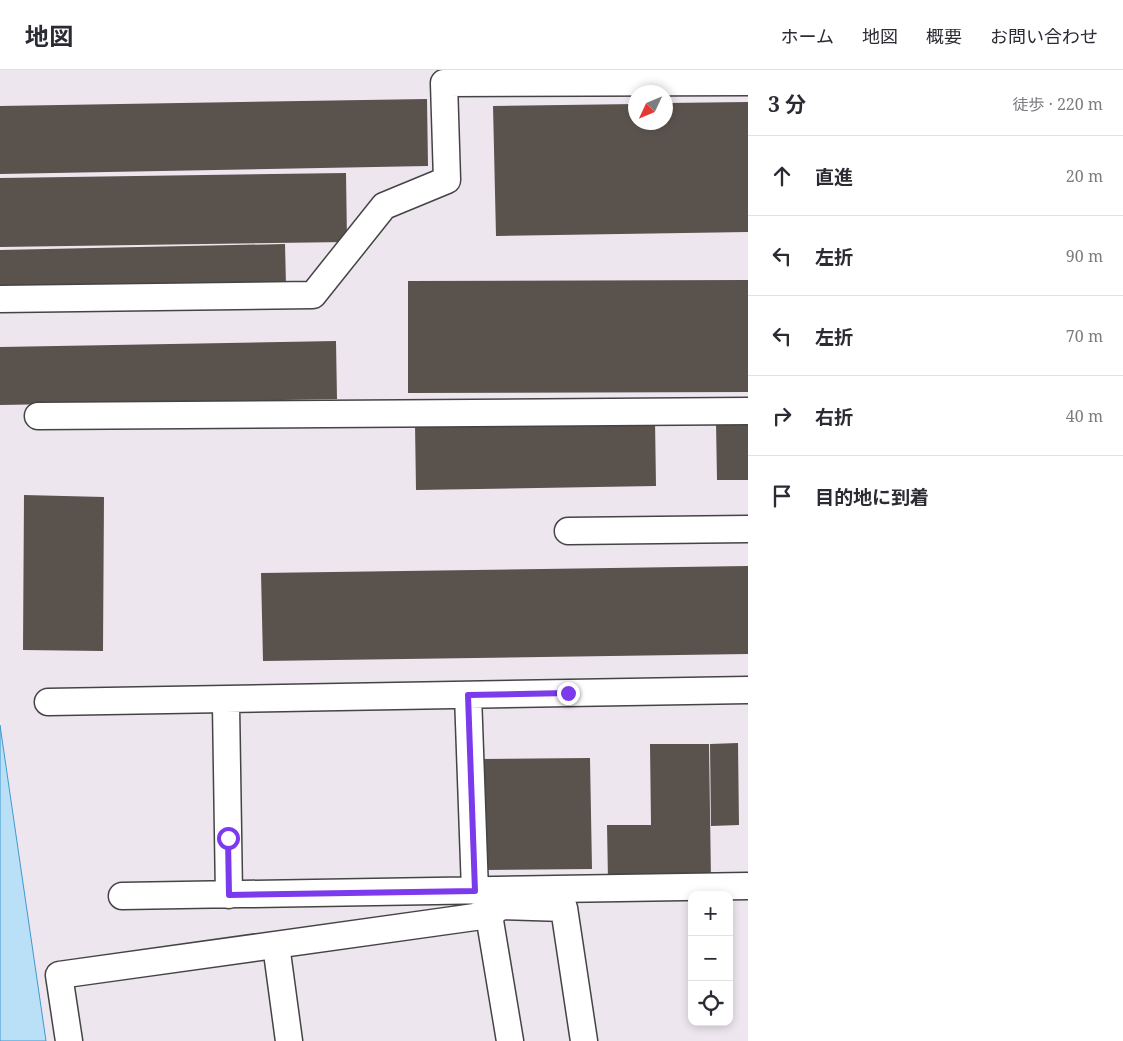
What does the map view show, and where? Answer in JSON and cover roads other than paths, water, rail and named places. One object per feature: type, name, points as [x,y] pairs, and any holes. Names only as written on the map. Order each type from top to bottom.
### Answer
[{"type":"lane","points":[[0,299],[313,295],[384,206],[447,180],[444,84],[748,82]]},
{"type":"lane","points":[[38,416],[748,411]]},
{"type":"lane","points":[[568,531],[748,529]]},
{"type":"lane","points":[[48,702],[748,690]]},
{"type":"lane","points":[[468,695],[475,891]]},
{"type":"lane","points":[[226,705],[229,895]]},
{"type":"lane","points":[[122,896],[748,886]]},
{"type":"lane","points":[[69,1041],[59,974],[489,915],[501,906],[564,908],[584,1041]]},
{"type":"lane","points":[[489,915],[510,1041]]},
{"type":"lane","points":[[276,945],[289,1041]]},
{"type":"water","points":[[0,725],[46,1041],[0,1041]]}]
